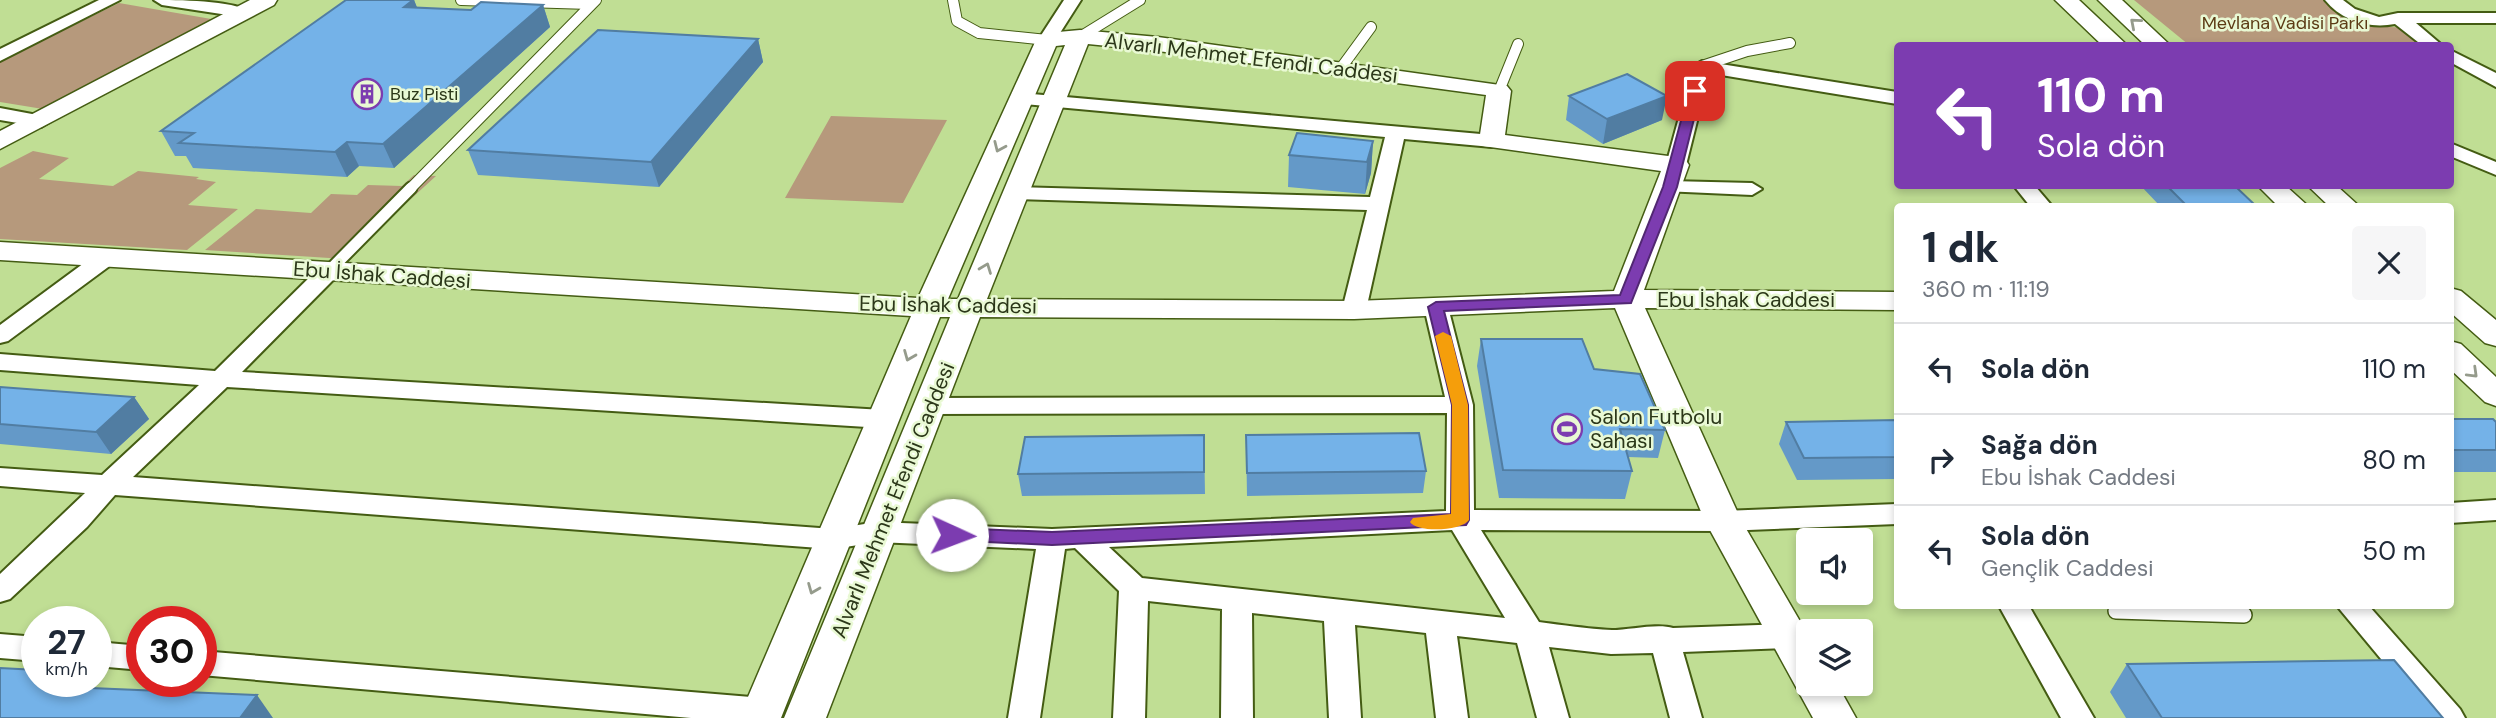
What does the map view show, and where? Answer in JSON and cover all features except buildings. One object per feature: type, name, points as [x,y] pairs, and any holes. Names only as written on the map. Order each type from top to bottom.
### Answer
[{"type":"street","points":[[0,56],[113,0]]},
{"type":"street","points":[[162,0],[241,12]]},
{"type":"street","points":[[0,141],[266,0]]},
{"type":"street","points":[[217,664],[761,714],[929,308],[1036,100],[1047,40],[1064,9],[1073,0]]},
{"type":"street","points":[[2066,0],[2113,42]]},
{"type":"street","points":[[2109,0],[2156,42]]},
{"type":"street","points":[[2333,0],[2349,13],[2378,22],[2398,18],[2496,18]]},
{"type":"street","points":[[2488,0],[2496,5]]},
{"type":"street","points":[[2398,18],[2430,42]]},
{"type":"street","points":[[1047,40],[1080,37]]},
{"type":"street","name":"Alvarlı Mehmet Efendi Caddesi","points":[[805,718],[1015,194],[1036,100],[1080,37],[1158,44],[1499,91]]},
{"type":"street","points":[[2454,57],[2496,81]]},
{"type":"street","points":[[1796,651],[1723,521],[1626,299],[1673,176],[1702,66],[1894,98]]},
{"type":"street","points":[[1492,141],[1499,91]]},
{"type":"street","points":[[1036,100],[1492,141],[1752,189]]},
{"type":"street","points":[[0,114],[41,121]]},
{"type":"street","points":[[1354,310],[1396,131]]},
{"type":"street","points":[[2454,151],[2496,169]]},
{"type":"street","points":[[2027,189],[2038,203]]},
{"type":"street","points":[[2274,189],[2291,203]]},
{"type":"street","points":[[2325,189],[2341,203]]},
{"type":"street","points":[[1015,194],[1379,204]]},
{"type":"street","name":"Ebu İshak Caddesi","points":[[0,251],[929,308],[1354,310],[1626,299],[1894,300]]},
{"type":"street","points":[[0,336],[107,257]]},
{"type":"street","points":[[0,591],[77,520],[108,485],[221,379],[328,271]]},
{"type":"street","points":[[2454,300],[2496,336]]},
{"type":"street","points":[[1436,307],[1460,405],[1460,520],[1529,632],[1553,718]]},
{"type":"street","points":[[2454,355],[2496,395]]},
{"type":"street","points":[[0,362],[221,379],[883,419]]},
{"type":"street","points":[[931,406],[1460,405]]},
{"type":"street","points":[[0,477],[833,539],[877,533],[1066,538],[1460,520],[1723,521],[1894,514]]},
{"type":"street","points":[[2454,513],[2496,510]]},
{"type":"street","points":[[1066,538],[1134,588],[1611,642],[1664,637],[1787,636]]},
{"type":"street","points":[[1024,718],[1066,538]]},
{"type":"street","points":[[1129,718],[1134,588]]},
{"type":"street","points":[[1237,599],[1237,718]]},
{"type":"street","points":[[2016,609],[2078,718]]},
{"type":"street","points":[[2356,609],[2449,718]]},
{"type":"street","points":[[1339,611],[1345,718]]},
{"type":"street","points":[[1440,622],[1452,718]]},
{"type":"street","points":[[1664,637],[1686,718]]},
{"type":"street","points":[[0,646],[21,648]]},
{"type":"street","points":[[1822,696],[1835,718]]},
{"type":"lane","points":[[461,0],[593,2]]},
{"type":"lane","points":[[953,0],[956,19],[962,26],[975,31],[1047,40]]},
{"type":"lane","points":[[1080,37],[1140,0]]},
{"type":"lane","points":[[328,271],[593,2]]},
{"type":"lane","points":[[1341,68],[1371,27]]},
{"type":"lane","points":[[1702,66],[1747,51],[1790,43]]},
{"type":"lane","points":[[1499,91],[1518,44]]},
{"type":"lane","points":[[2116,611],[2244,615],[2239,609]]},
{"type":"green space","name":"Mevlana Vadisi Parkı","points":[[2134,0],[2333,0],[2369,22],[2388,27],[2410,27],[2431,42],[2185,42]]},
{"type":"green space","points":[[119,3],[217,20],[43,109],[0,102],[0,61]]},
{"type":"green space","points":[[831,116],[947,120],[903,203],[785,198]]},
{"type":"green space","points":[[33,151],[69,158],[39,179],[113,186],[138,171],[199,177],[196,179],[216,182],[188,205],[238,209],[187,250],[0,239],[0,168]]},
{"type":"green space","points":[[414,175],[436,176],[345,259],[205,250],[256,209],[311,213],[331,194],[357,195],[368,185],[402,186]]},
{"type":"slow traffic","points":[[1419,522],[1460,520],[1460,405],[1443,336]]},
{"type":"place","name":"Buz Pisti","points":[[367,94]]},
{"type":"place","name":"Salon Futbolu Sahası","points":[[1567,429]]},
{"type":"route","points":[[952,535],[1052,539],[1460,520],[1460,405],[1436,307],[1626,299],[1670,187],[1695,91]]}]
